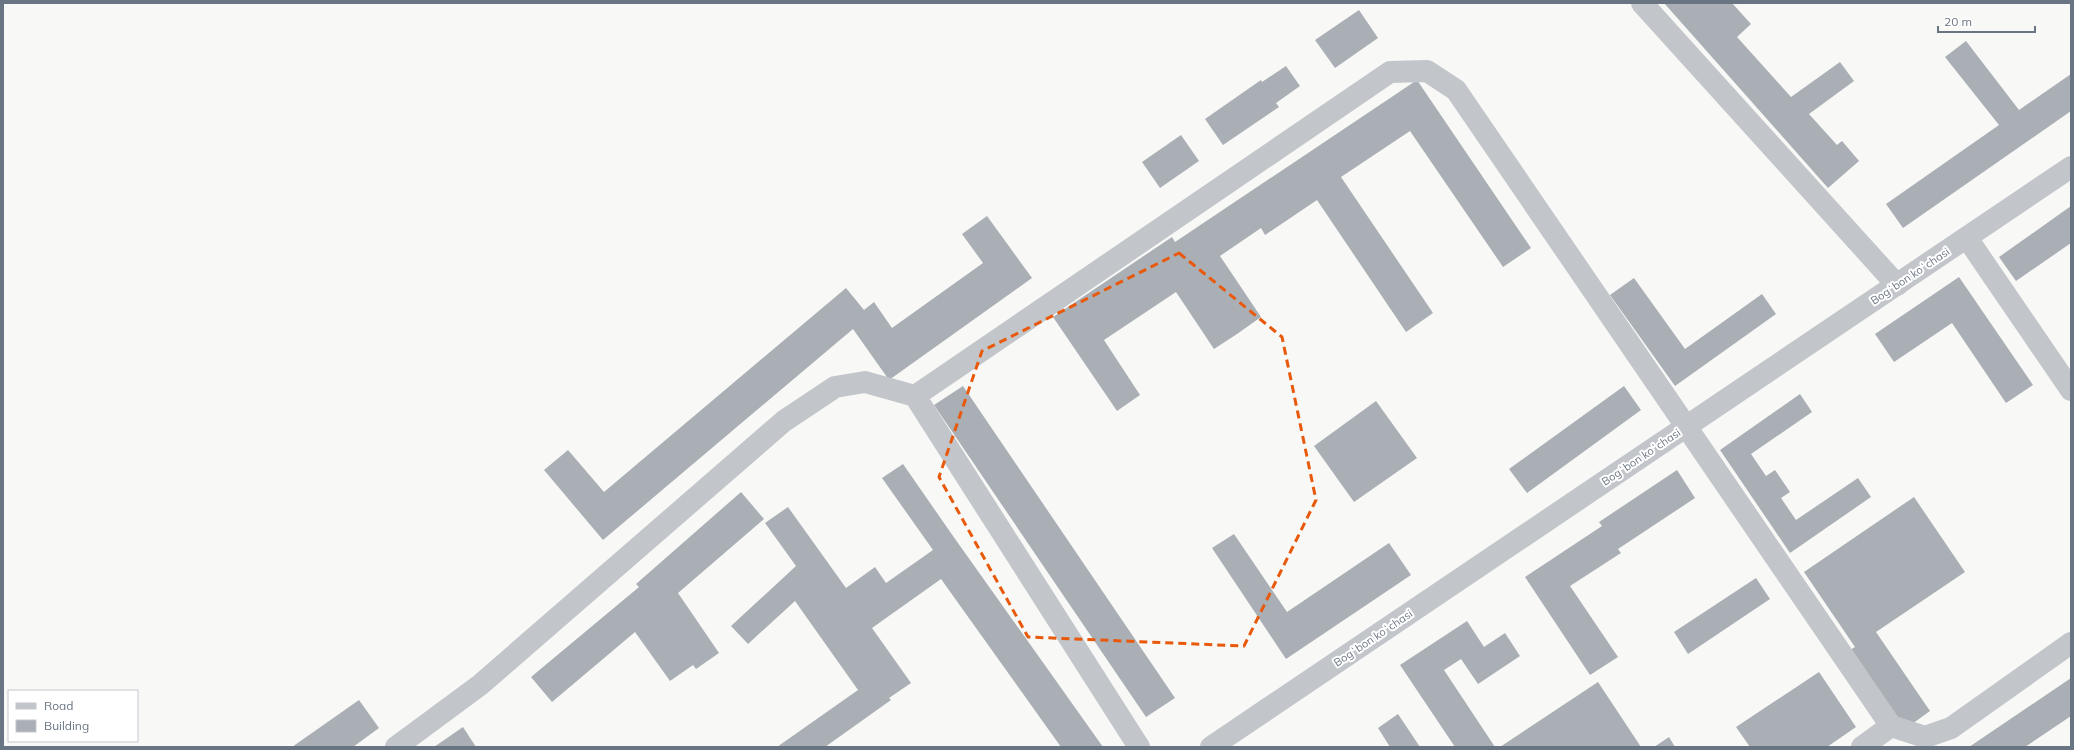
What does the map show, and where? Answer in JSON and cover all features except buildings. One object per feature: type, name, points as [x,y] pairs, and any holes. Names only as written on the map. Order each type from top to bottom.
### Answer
[{"type":"street","points":[[1642,3],[1898,285]]},
{"type":"street","points":[[915,396],[1390,72],[1427,70],[1456,90],[1891,726],[1925,737],[1951,728],[2071,643]]},
{"type":"street","name":"Bogʻbon koʻchasi","points":[[1211,747],[2071,167]]},
{"type":"street","points":[[1967,238],[2071,390]]},
{"type":"street","points":[[396,747],[480,685],[784,421],[835,387],[865,382],[915,396],[1139,747]]},
{"type":"street","points":[[1862,747],[1891,726]]},
{"type":"highlighted area","points":[[1179,253],[1282,337],[1316,500],[1244,646],[1028,637],[939,477],[982,351]]}]
